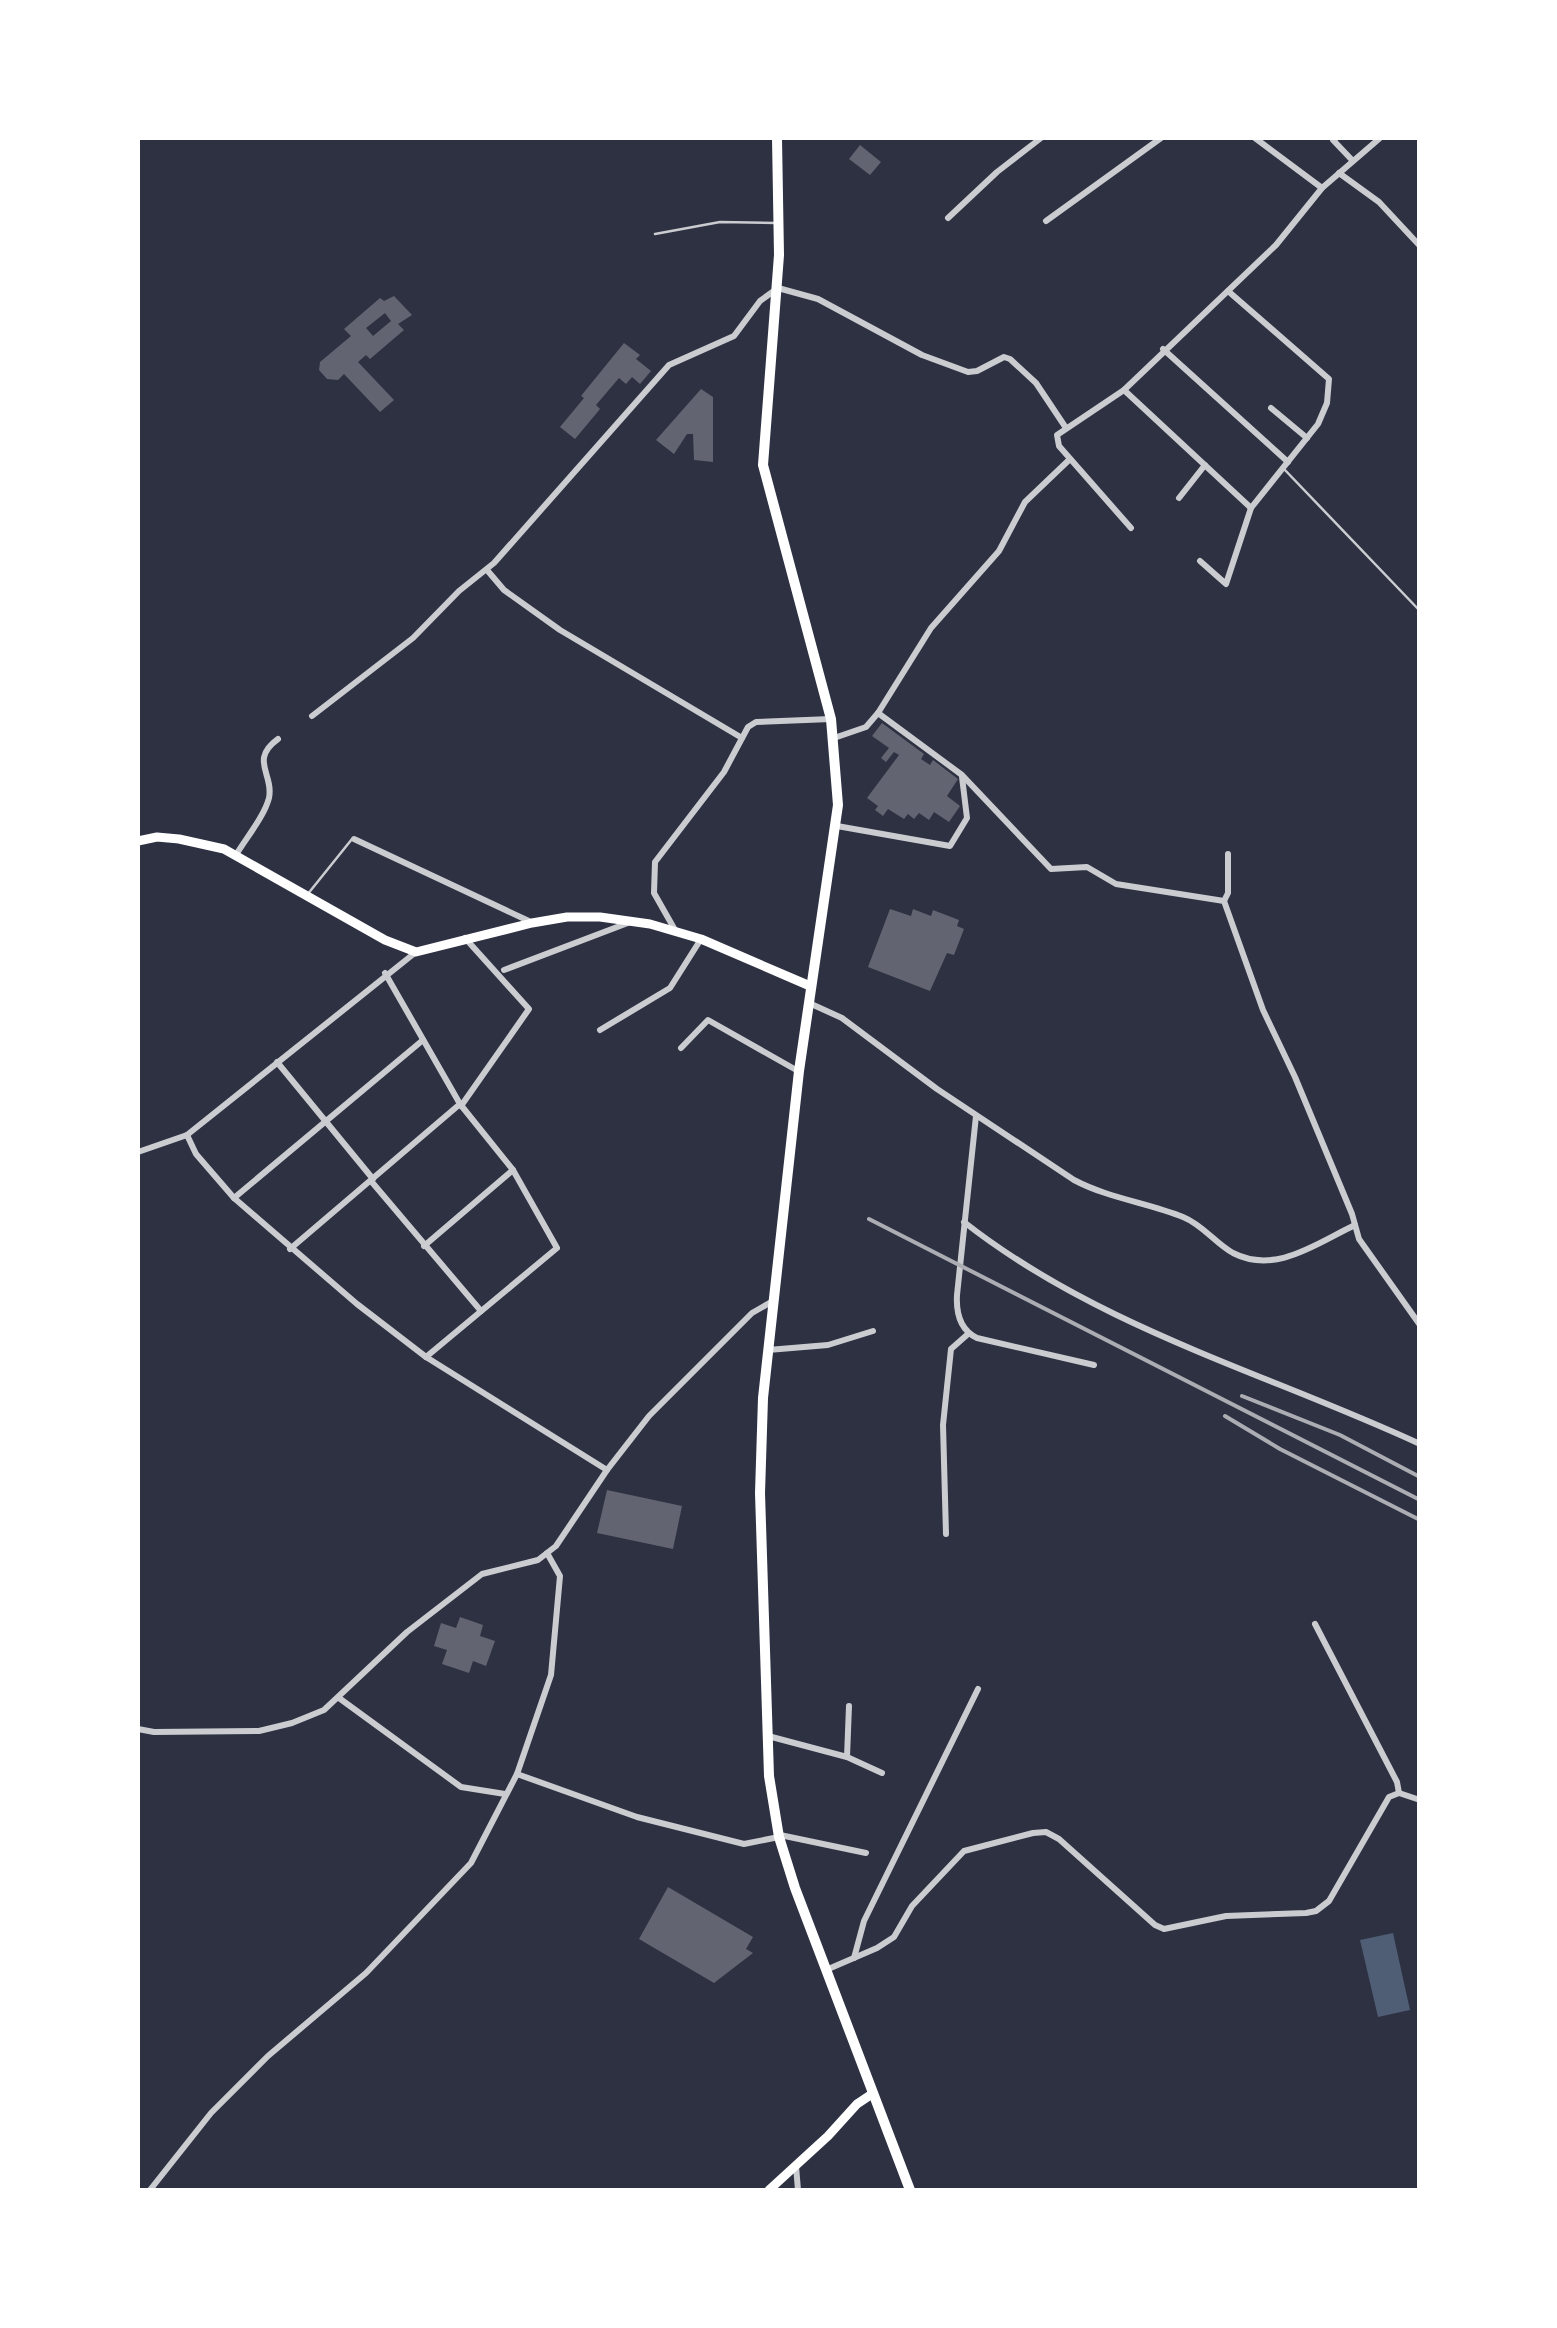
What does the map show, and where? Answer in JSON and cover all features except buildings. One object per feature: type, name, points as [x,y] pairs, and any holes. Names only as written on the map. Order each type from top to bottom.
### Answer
[{"type":"main road","points":[[777,138],[778,288],[764,464],[831,719],[837,826],[799,1072],[760,1450],[767,1736],[772,1806],[779,1836],[910,2190]]},
{"type":"main road","points":[[138,841],[157,837],[213,845],[416,952],[464,938],[578,916],[634,920],[701,939],[810,986]]},
{"type":"main road","points":[[769,2190],[856,2104],[872,2094]]},
{"type":"street","points":[[948,218],[1040,138]]},
{"type":"street","points":[[1046,220],[1161,138]]},
{"type":"street","points":[[1256,138],[1322,188]]},
{"type":"street","points":[[1336,138],[1333,140],[1352,160]]},
{"type":"street","points":[[1131,528],[1070,459],[1056,441],[1057,435],[1124,390],[1276,244],[1322,188],[1380,138]]},
{"type":"street","points":[[1340,174],[1378,202],[1420,246]]},
{"type":"street","points":[[312,716],[413,638],[459,591],[486,570],[670,365],[734,336],[760,301],[778,288],[818,299],[922,355],[968,372],[976,372],[1004,357],[1010,359],[1036,383],[1066,428]]},
{"type":"street","points":[[1200,560],[1226,584],[1251,508],[1318,424],[1327,404],[1329,378],[1228,291]]},
{"type":"street","points":[[1163,349],[1285,465]]},
{"type":"street","points":[[1124,390],[1251,508]]},
{"type":"street","points":[[1271,408],[1307,438]]},
{"type":"street","points":[[834,738],[866,727],[878,713],[931,628],[999,551],[1025,502],[1070,459]]},
{"type":"street","points":[[1179,498],[1205,465]]},
{"type":"street","points":[[486,570],[504,590],[560,630],[742,738]]},
{"type":"street","points":[[878,713],[962,775],[1051,869],[1087,867],[1116,884],[1224,901]]},
{"type":"street","points":[[676,931],[654,894],[655,862],[724,772],[748,727],[756,722],[831,719]]},
{"type":"street","points":[[236,855],[268,801],[263,757],[278,739]]},
{"type":"street","points":[[837,826],[950,846],[967,818],[962,775]]},
{"type":"street","points":[[354,839],[532,923]]},
{"type":"street","points":[[1228,854],[1228,893],[1224,901],[1263,1010],[1295,1076],[1359,1239],[1420,1325]]},
{"type":"street","points":[[504,970],[634,920]]},
{"type":"street","points":[[290,1249],[461,1105],[529,1010],[464,938]]},
{"type":"street","points":[[600,1030],[670,988],[701,939]]},
{"type":"street","points":[[138,1152],[187,1135],[416,952]]},
{"type":"street","points":[[385,974],[461,1105],[514,1170],[558,1248],[426,1358]]},
{"type":"street","points":[[808,1003],[842,1018],[976,1116],[1074,1180],[1188,1219],[1245,1258],[1286,1259],[1355,1225]]},
{"type":"street","points":[[681,1048],[708,1020],[799,1072]]},
{"type":"street","points":[[234,1198],[423,1040]]},
{"type":"street","points":[[276,1062],[481,1311]]},
{"type":"street","points":[[968,1334],[956,1308],[956,1295],[976,1116]]},
{"type":"street","points":[[187,1135],[196,1154],[234,1198],[290,1249],[426,1358],[607,1470]]},
{"type":"street","points":[[424,1246],[514,1170]]},
{"type":"street","points":[[964,1222],[1024,1266],[1091,1302],[1242,1372],[1420,1444]]},
{"type":"street","points":[[138,1729],[259,1732],[304,1719],[340,1698],[407,1632],[482,1574],[525,1564],[548,1553],[564,1538],[607,1470],[649,1416],[752,1313],[774,1300]]},
{"type":"street","points":[[768,1350],[828,1345],[872,1331]]},
{"type":"street","points":[[968,1334],[1094,1365]]},
{"type":"street","points":[[946,1534],[945,1406],[952,1350],[968,1334]]},
{"type":"street","points":[[150,2190],[211,2113],[268,2056],[330,2006],[401,1938],[471,1863],[517,1774],[551,1675],[560,1576],[548,1553]]},
{"type":"street","points":[[1315,1624],[1400,1792]]},
{"type":"street","points":[[853,1959],[864,1922],[978,1689]]},
{"type":"street","points":[[340,1698],[461,1786],[505,1794]]},
{"type":"street","points":[[847,1758],[849,1706]]},
{"type":"street","points":[[767,1736],[847,1758],[882,1773]]},
{"type":"street","points":[[517,1774],[637,1817],[744,1844],[779,1836],[866,1853]]},
{"type":"street","points":[[1400,1792],[1420,1800]]},
{"type":"street","points":[[826,1970],[894,1937],[912,1906],[964,1851],[1032,1832],[1046,1832],[1059,1839],[1164,1929],[1226,1916],[1316,1911],[1329,1901],[1382,1806],[1400,1792]]},
{"type":"street","points":[[796,2166],[798,2190]]},
{"type":"lane","points":[[655,234],[720,222],[778,223]]},
{"type":"lane","points":[[1285,465],[1420,610]]},
{"type":"lane","points":[[308,895],[354,839]]},
{"type":"water","points":[[1393,1933],[1410,2010],[1378,2017],[1360,1940]]},
{"type":"railway","points":[[869,1219],[1420,1500]]},
{"type":"railway","points":[[1242,1396],[1340,1435],[1420,1477]]},
{"type":"railway","points":[[1225,1416],[1280,1449],[1420,1520]]}]
